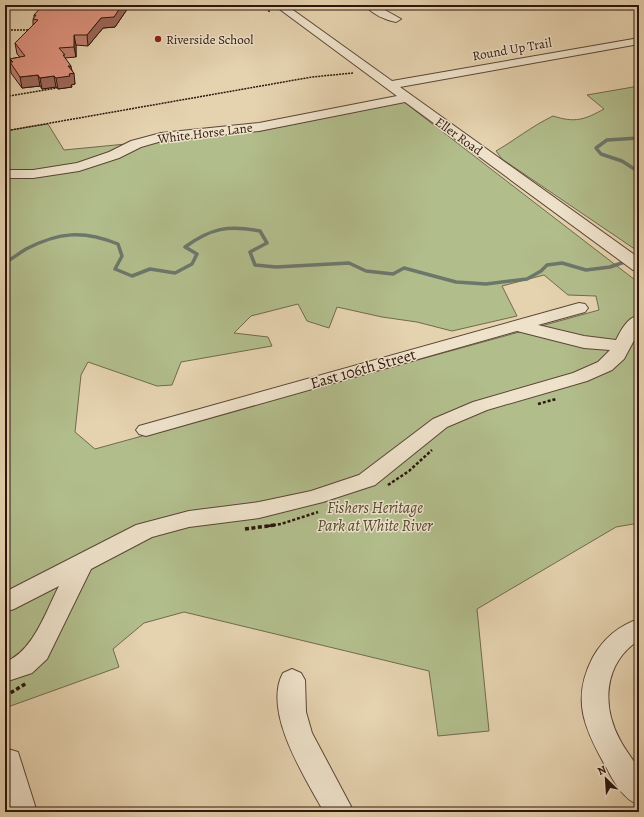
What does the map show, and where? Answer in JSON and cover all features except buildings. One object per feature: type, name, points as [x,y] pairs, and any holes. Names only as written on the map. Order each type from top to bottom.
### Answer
[{"type":"street","name":"Eller Road","points":[[279,5],[639,266]]},
{"type":"street","points":[[370,5],[376,10],[396,19]]},
{"type":"street","name":"Round Up Trail","points":[[389,85],[639,41]]},
{"type":"street","name":"White Horse Lane","points":[[5,174],[33,174],[79,167],[114,155],[136,144],[161,137],[259,127],[407,98]]},
{"type":"street","name":"East 106th Street","points":[[146,430],[579,308]]},
{"type":"street","points":[[5,603],[81,565],[144,531],[189,519],[259,510],[315,497],[367,480],[440,423],[480,406],[580,377],[605,366],[617,355],[630,330],[639,320]]},
{"type":"street","points":[[515,326],[584,342],[622,346]]},
{"type":"street","points":[[5,672],[23,666],[38,652],[81,565]]},
{"type":"street","points":[[639,629],[615,645],[605,659],[598,670],[594,694],[596,714],[603,737],[615,759],[639,792]]},
{"type":"street","points":[[292,680],[292,703],[295,724],[304,746],[339,812]]},
{"type":"street","points":[[8,760],[22,812]]},
{"type":"path","points":[[5,30],[33,30]]},
{"type":"path","points":[[5,67],[12,66]]},
{"type":"path","points":[[5,131],[312,77],[353,73]]},
{"type":"path","points":[[9,96],[57,88]]},
{"type":"green space","points":[[639,86],[639,252],[502,159],[496,151],[553,116],[574,120],[591,116],[604,109],[587,95]]},
{"type":"green space","name":"Fishers Heritage Park at White River","points":[[404,102],[639,283],[639,523],[616,527],[477,609],[489,731],[438,736],[429,671],[184,612],[144,623],[113,649],[119,667],[5,708],[5,131],[48,124],[64,150],[260,131]],"holes":[[[544,275],[568,295],[596,296],[599,310],[95,449],[75,432],[81,375],[88,362],[157,386],[172,385],[181,362],[272,346],[268,337],[234,333],[251,316],[298,304],[307,321],[329,328],[337,307],[382,317],[417,322],[452,331],[517,316],[502,286]]]},
{"type":"waterway","points":[[639,138],[607,140],[596,148],[601,154],[622,161],[639,172]]},
{"type":"waterway","points":[[5,262],[26,249],[49,239],[60,236],[82,235],[94,236],[118,244],[122,256],[115,269],[132,276],[150,269],[175,273],[192,264],[197,254],[185,247],[212,232],[229,228],[260,231],[267,243],[250,252],[255,265],[276,267],[349,263],[366,271],[393,274],[404,268],[456,282],[486,284],[527,279],[541,271],[547,265],[562,263],[586,270],[610,267],[639,257]]},
{"type":"place","name":"Riverside School","points":[[158,39]]}]
